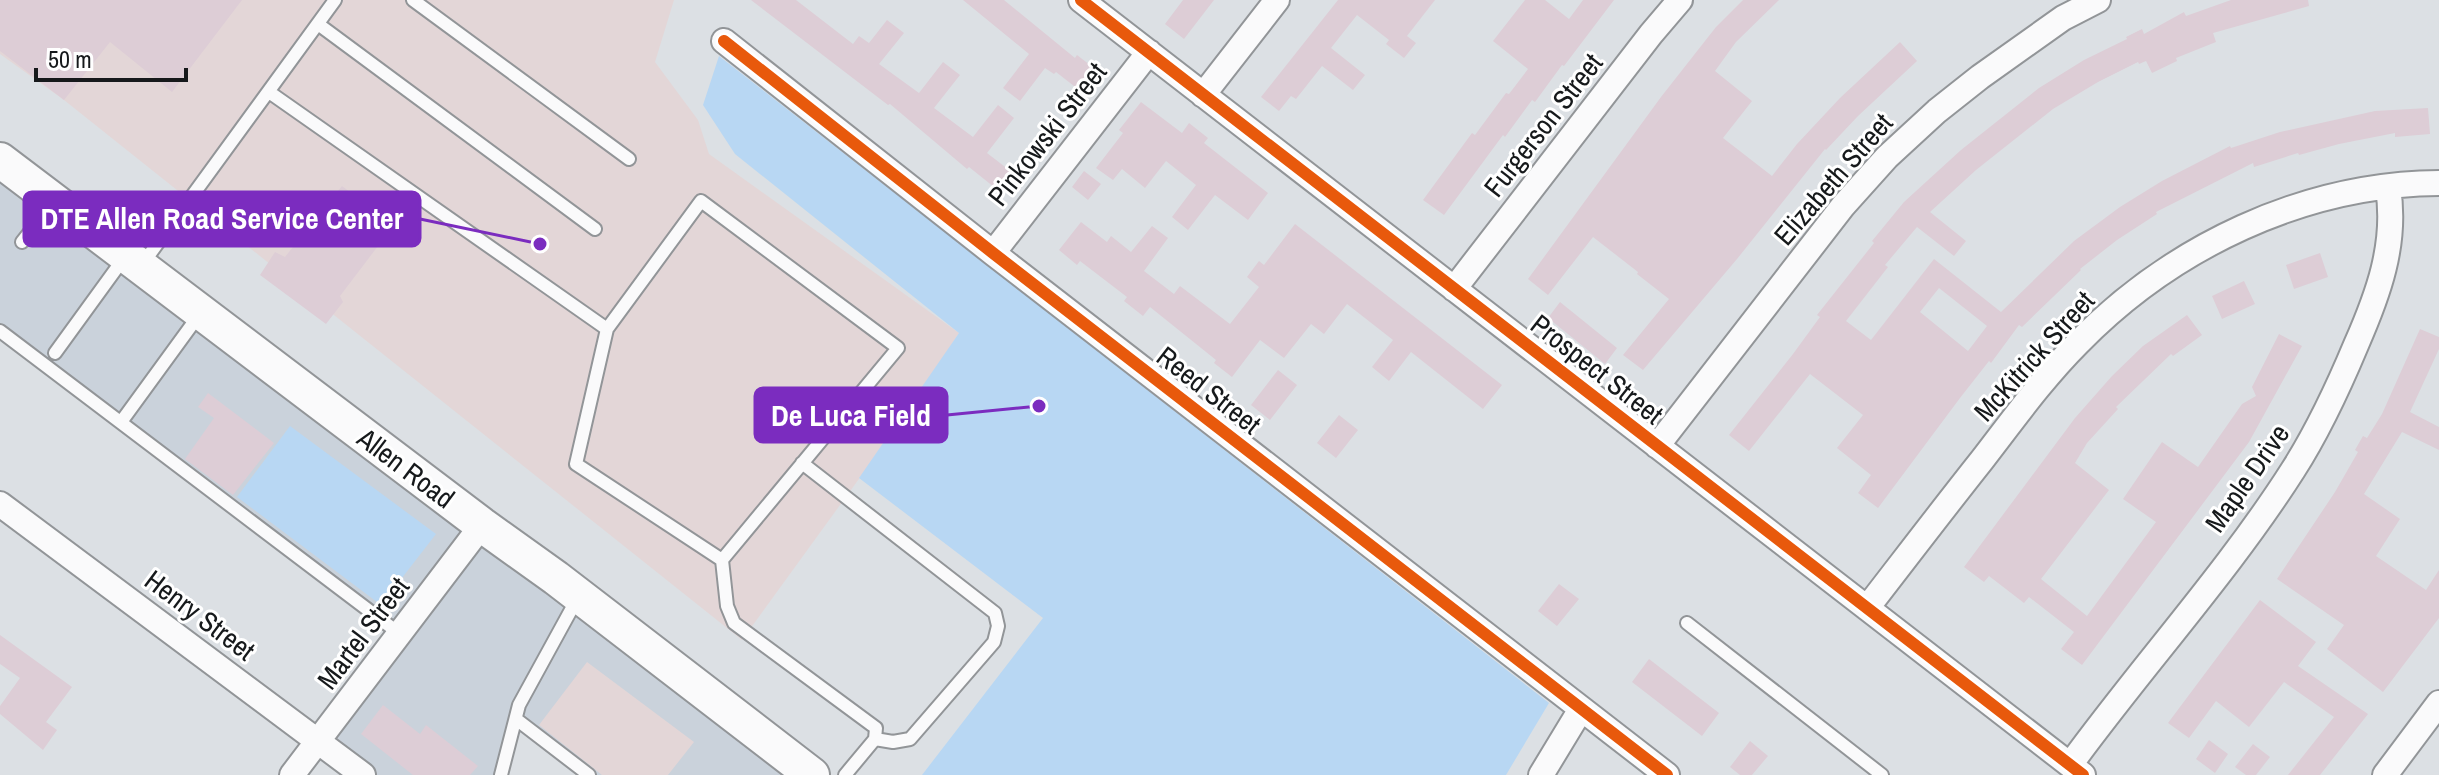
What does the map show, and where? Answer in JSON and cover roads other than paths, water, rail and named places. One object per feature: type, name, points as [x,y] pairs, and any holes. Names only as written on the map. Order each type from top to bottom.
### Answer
[{"type":"main road","name":"Allen Road","points":[[0,160],[812,775]]},
{"type":"street","name":"Prospect Street","points":[[1081,0],[2077,770]]},
{"type":"street","points":[[1203,95],[1277,0]]},
{"type":"street","name":"Furgerson Street","points":[[1454,289],[1680,0]]},
{"type":"street","name":"Elizabeth Street","points":[[1657,446],[1843,206],[1887,157],[1980,77],[2086,3]]},
{"type":"street","name":"Reed Street","points":[[724,41],[1667,775]]},
{"type":"street","name":"Pinkowski Street","points":[[993,253],[1149,52]]},
{"type":"street","name":"McKitrick Street","points":[[1867,608],[2040,384],[2079,342],[2122,304],[2210,242],[2253,222],[2322,199],[2439,183]]},
{"type":"street","name":"Maple Drive","points":[[2077,770],[2264,512],[2313,436],[2374,304],[2382,278],[2391,224],[2388,188]]},
{"type":"street","name":"Henry Street","points":[[0,504],[363,775]]},
{"type":"street","name":"Martel Street","points":[[292,775],[482,525]]},
{"type":"street","points":[[2385,775],[2439,703]]},
{"type":"street","points":[[1541,775],[1581,709]]},
{"type":"lane","points":[[55,353],[269,92],[335,0]]},
{"type":"lane","points":[[413,0],[629,159]]},
{"type":"lane","points":[[318,24],[595,229]]},
{"type":"lane","points":[[269,92],[607,329]]},
{"type":"lane","points":[[22,242],[54,201]]},
{"type":"lane","points":[[722,560],[576,464],[607,329],[701,201],[898,348],[722,560],[727,606],[734,623],[876,728],[875,739],[845,775]]},
{"type":"lane","points":[[121,422],[201,312]]},
{"type":"lane","points":[[0,331],[400,634]]},
{"type":"lane","points":[[802,463],[995,613],[998,626],[994,642],[910,739],[893,742],[875,739]]},
{"type":"lane","points":[[501,775],[519,705],[579,596]]},
{"type":"lane","points":[[1687,623],[1882,775]]},
{"type":"lane","points":[[516,719],[589,775]]},
{"type":"place","name":"DTE Allen Road Service Center","points":[[540,244]]},
{"type":"place","name":"De Luca Field","points":[[1039,406]]}]
